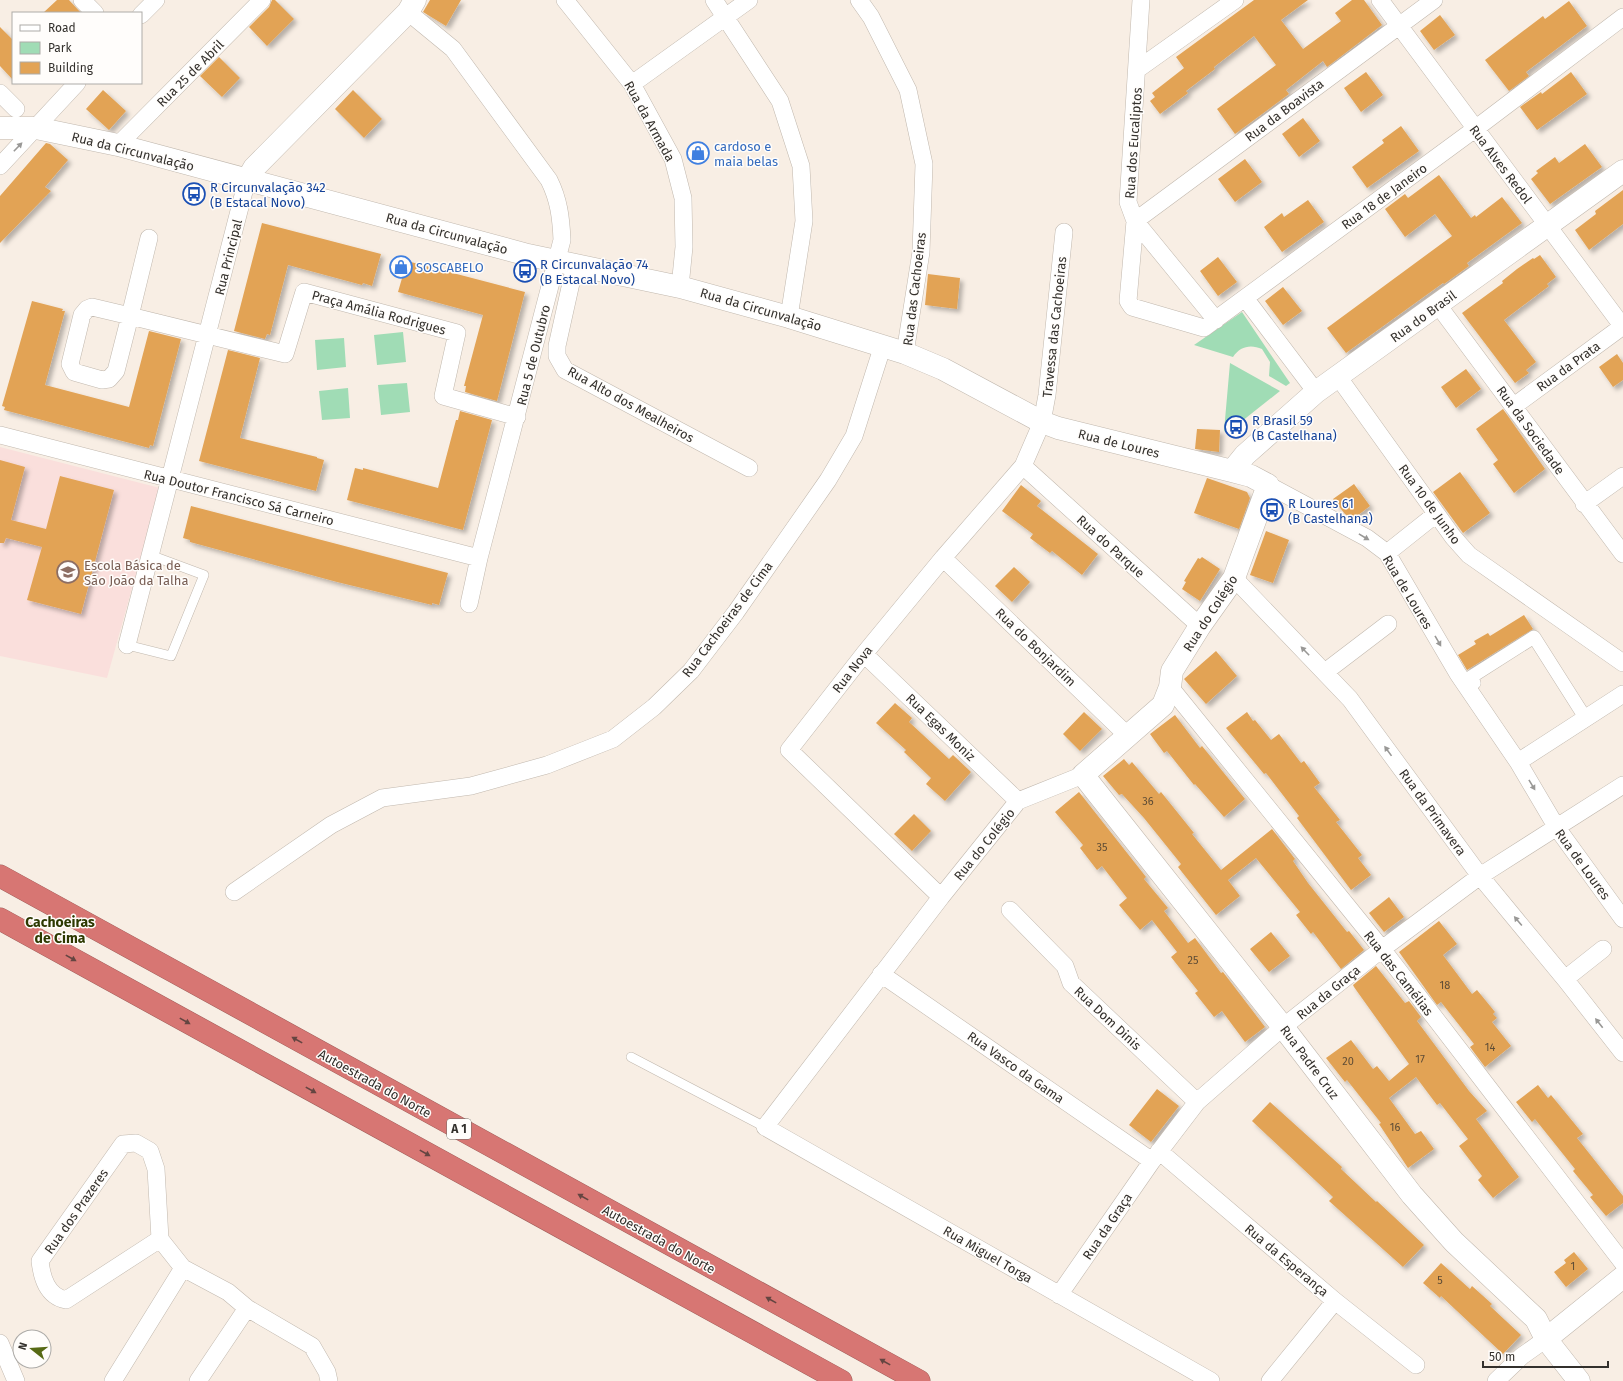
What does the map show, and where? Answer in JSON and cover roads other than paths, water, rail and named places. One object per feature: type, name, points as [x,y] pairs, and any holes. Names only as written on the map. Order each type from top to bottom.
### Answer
[{"type":"highway","name":"Autoestrada do Norte","points":[[0,876],[919,1381]]},
{"type":"highway","points":[[0,919],[841,1381]]},
{"type":"street","points":[[82,0],[94,12]]},
{"type":"street","points":[[142,14],[156,0]]},
{"type":"street","name":"Rua 25 de Abril","points":[[118,145],[262,0]]},
{"type":"street","name":"Rua da Armada","points":[[565,0],[632,84],[673,159],[683,198],[684,247],[680,287]]},
{"type":"street","points":[[714,0],[727,17],[780,101],[801,166],[804,222],[789,317]]},
{"type":"street","points":[[632,84],[749,0]]},
{"type":"street","name":"Rua das Cachoeiras","points":[[859,0],[870,17],[908,90],[924,164],[921,252],[905,352]]},
{"type":"street","name":"Rua dos Eucaliptos","points":[[1132,307],[1128,300],[1135,221],[1128,202],[1138,69],[1141,0]]},
{"type":"street","points":[[1138,69],[1235,0]]},
{"type":"street","name":"Rua Alves Redol","points":[[1380,0],[1623,327]]},
{"type":"street","name":"Rua da Boavista","points":[[1135,221],[1434,0]]},
{"type":"street","name":"Rua Principal","points":[[127,646],[247,180],[254,168],[412,6]]},
{"type":"street","name":"Rua 5 de Outubro","points":[[412,6],[454,49],[549,180],[556,196],[561,216],[562,240],[566,263],[517,417],[479,558],[469,604]]},
{"type":"street","name":"Rua 18 de Janeiro","points":[[1132,307],[1204,328],[1476,129],[1623,17]]},
{"type":"street","points":[[0,166],[76,84]]},
{"type":"street","points":[[0,93],[16,109]]},
{"type":"street","name":"Rua da Circunvalação","points":[[0,128],[36,128],[118,145],[528,255],[680,287],[883,344],[905,352],[957,377]]},
{"type":"street","name":"Rua do Brasil","points":[[1232,471],[1245,455],[1316,392],[1339,378],[1623,171]]},
{"type":"street","points":[[1135,221],[1216,320]]},
{"type":"street","name":"Travessa das Cachoeiras","points":[[1042,422],[1048,395],[1064,232]]},
{"type":"street","points":[[149,238],[130,316],[116,371],[112,377],[102,380],[74,372],[70,364],[82,315],[86,309],[92,307],[130,316],[208,336]]},
{"type":"street","name":"Rua Alto dos Mealheiros","points":[[566,263],[557,346],[557,356],[565,370],[749,468]]},
{"type":"street","name":"Praça Amália Rodrigues","points":[[208,336],[285,354],[304,292],[378,311],[457,333],[443,396],[517,417]]},
{"type":"street","points":[[1245,298],[1316,392]]},
{"type":"street","name":"Rua da Sociedade","points":[[1438,305],[1514,406],[1584,504],[1623,554]]},
{"type":"street","name":"Rua da Prata","points":[[1514,406],[1623,327]]},
{"type":"street","name":"Rua Cachoeiras de Cima","points":[[234,892],[331,825],[382,798],[472,786],[547,765],[613,739],[654,707],[691,671],[736,612],[828,480],[854,436],[883,344]]},
{"type":"street","name":"Rua de Loures","points":[[957,377],[1042,422],[1097,438],[1251,476],[1367,538],[1387,553],[1467,688],[1518,762],[1557,828],[1623,919]]},
{"type":"street","name":"Rua 10 de Junho","points":[[1339,378],[1452,537],[1469,555],[1623,663]]},
{"type":"street","name":"Rua Nova","points":[[941,897],[790,750],[864,654],[943,558],[1023,466],[1042,422]]},
{"type":"street","name":"Rua Doutor Francisco Sá Carneiro","points":[[0,435],[479,558]]},
{"type":"street","name":"Rua do Parque","points":[[1023,466],[1200,626]]},
{"type":"street","points":[[1584,504],[1623,476]]},
{"type":"street","name":"Rua do Colégio","points":[[765,1127],[881,974],[1018,801],[1082,775],[1163,705],[1170,687],[1172,671],[1200,626],[1234,578],[1268,485]]},
{"type":"street","points":[[1387,553],[1436,514]]},
{"type":"street","name":"Rua do Bonjardim","points":[[943,558],[1128,736]]},
{"type":"street","name":"Rua da Primavera","points":[[1234,578],[1350,699],[1480,876],[1565,979],[1623,1053]]},
{"type":"street","points":[[1325,672],[1388,624]]},
{"type":"street","points":[[1467,688],[1474,683],[1471,677],[1534,637],[1586,719]]},
{"type":"street","name":"Rua Egas Moniz","points":[[864,654],[1018,801]]},
{"type":"street","name":"Rua das Camélias","points":[[1170,687],[1382,949],[1623,1263]]},
{"type":"street","points":[[1518,762],[1623,694]]},
{"type":"street","name":"Rua Padre Cruz","points":[[1082,775],[1284,1027],[1412,1195],[1454,1242],[1536,1319],[1546,1339],[1579,1381]]},
{"type":"street","name":"Rua da Graça","points":[[1060,1295],[1156,1156],[1197,1102],[1284,1027],[1382,949],[1480,876],[1623,785]]},
{"type":"street","name":"Rua Dom Dinis","points":[[1010,910],[1064,966],[1071,983],[1197,1102]]},
{"type":"street","points":[[1565,979],[1603,949]]},
{"type":"street","name":"Rua Vasco da Gama","points":[[881,974],[1156,1156]]},
{"type":"street","name":"Rua Miguel Torga","points":[[765,1127],[1211,1381]]},
{"type":"street","name":"Rua dos Prazeres","points":[[136,1143],[150,1151],[156,1169],[160,1239],[66,1300],[57,1298],[51,1293],[42,1273],[40,1261],[123,1144],[136,1143]]},
{"type":"street","name":"Rua da Esperança","points":[[1156,1156],[1416,1366]]},
{"type":"street","points":[[160,1239],[183,1268],[228,1292],[248,1308],[312,1346],[327,1372],[329,1381]]},
{"type":"street","points":[[114,1381],[183,1268]]},
{"type":"street","points":[[1496,1381],[1522,1356],[1546,1339],[1623,1277]]},
{"type":"street","points":[[1270,1381],[1335,1300]]},
{"type":"street","points":[[198,1381],[248,1308]]},
{"type":"street","points":[[0,1343],[16,1381]]},
{"type":"lane","points":[[127,646],[171,656],[204,575],[150,555]]},
{"type":"lane","points":[[631,1057],[765,1127]]},
{"type":"place","name":"cardoso e maia belas","points":[[698,153]]},
{"type":"place","name":"R Circunvalação 342 (B Estacal Novo)","points":[[194,194]]},
{"type":"place","name":"SOSCABELO","points":[[401,267]]},
{"type":"place","name":"R Circunvalação 74 (B Estacal Novo)","points":[[525,271]]},
{"type":"place","name":"R Brasil 59 (B Castelhana)","points":[[1236,427]]},
{"type":"place","name":"R Loures 61 (B Castelhana)","points":[[1272,510]]},
{"type":"place","name":"Escola Básica de São João da Talha","points":[[68,572]]},
{"type":"district","name":"Cachoeiras de Cima","points":[[60,930]]}]
